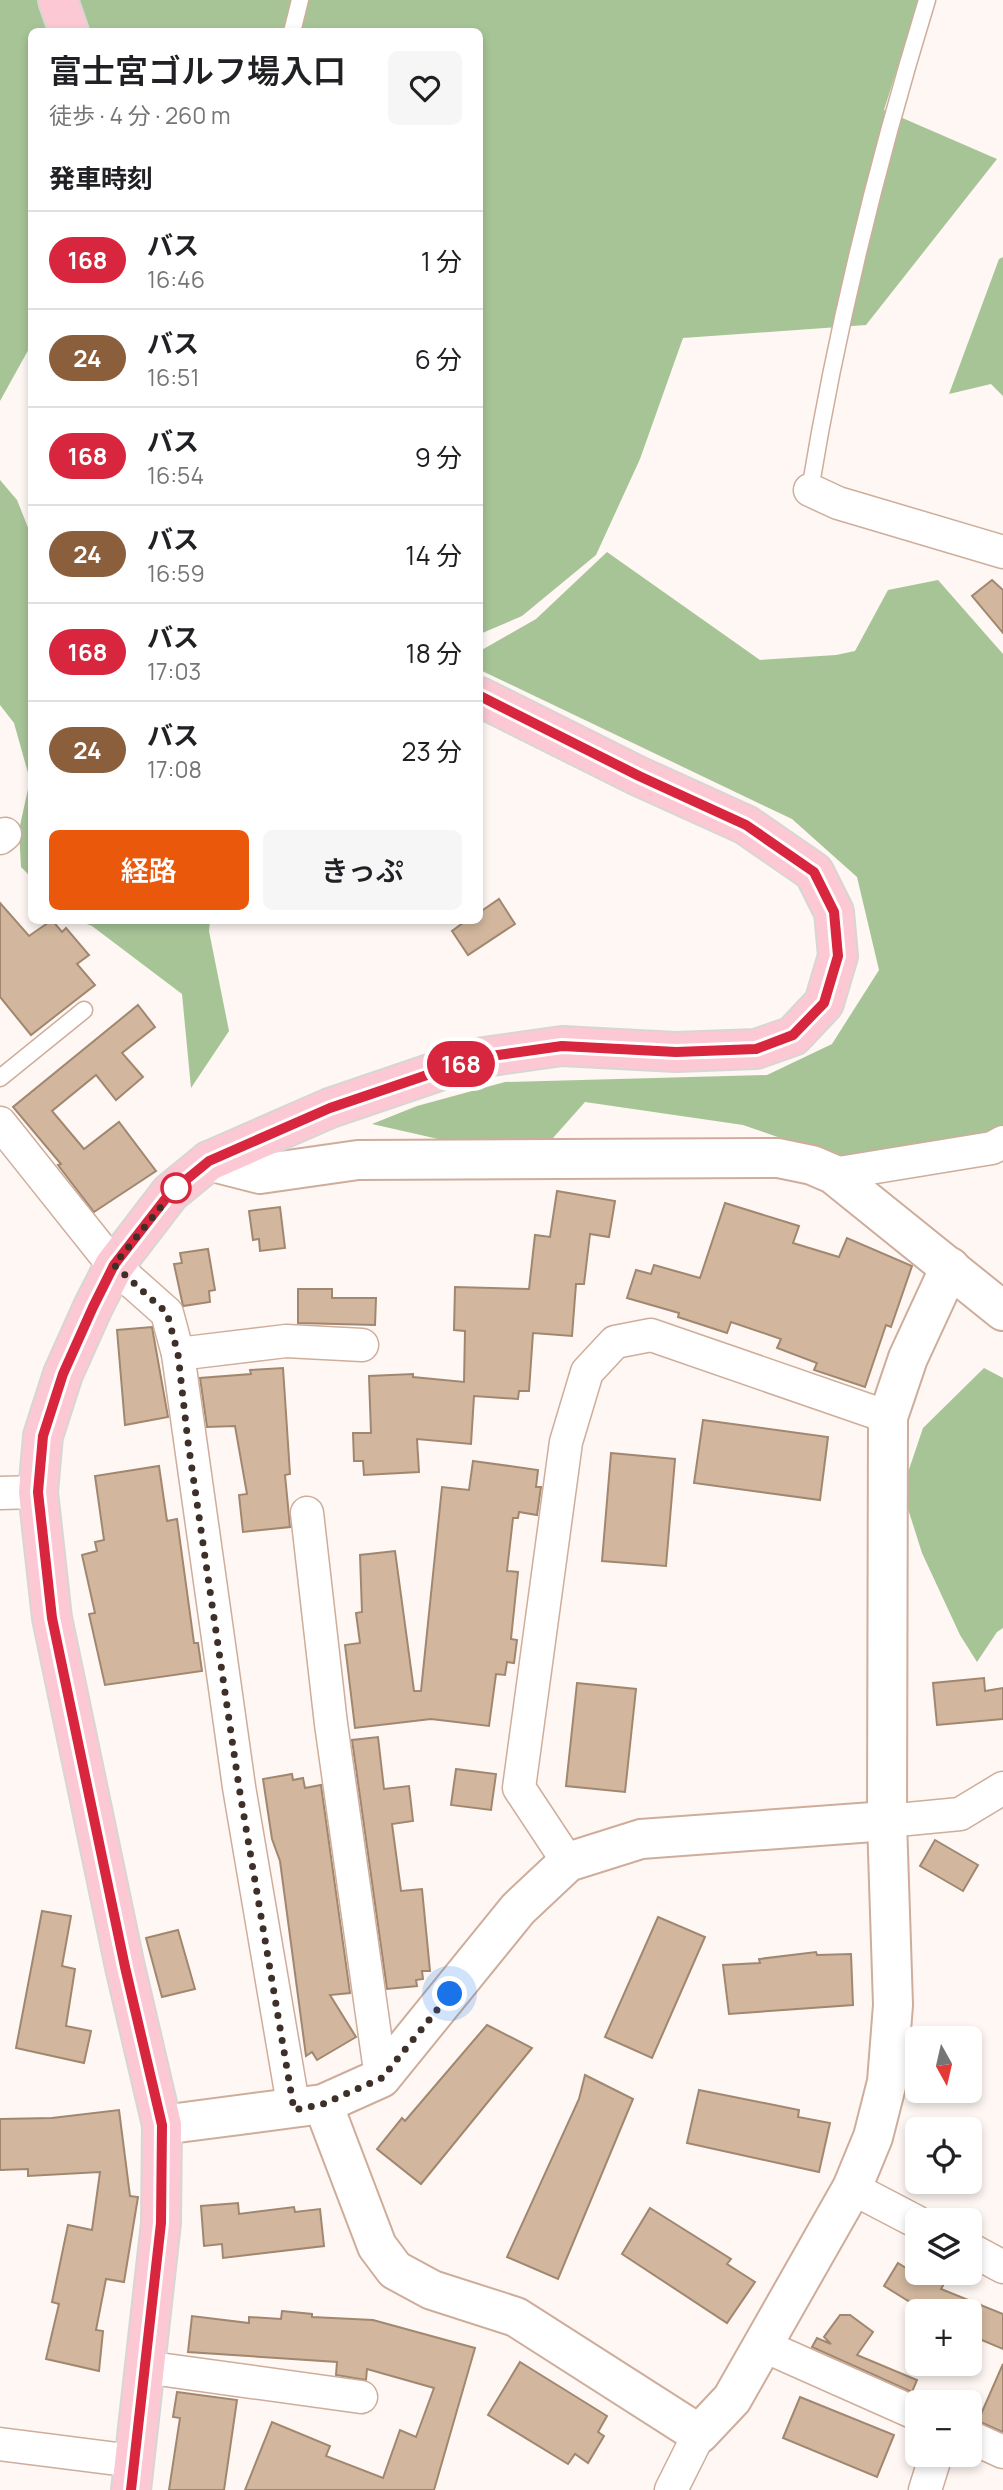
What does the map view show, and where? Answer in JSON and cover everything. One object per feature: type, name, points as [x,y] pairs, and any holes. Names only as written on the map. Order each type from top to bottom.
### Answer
[{"type":"main road","points":[[58,0],[68,28]]},
{"type":"main road","points":[[132,2476],[161,2223],[162,2125],[125,1967],[52,1618],[38,1492],[43,1436],[63,1374],[114,1265],[170,1193],[209,1161],[330,1108],[477,1058],[562,1046],[676,1052],[756,1049],[793,1035],[824,1003],[838,956],[834,912],[814,872],[746,825],[639,776],[483,698]]},
{"type":"street","points":[[810,491],[838,503],[1003,552]]},
{"type":"street","points":[[0,1123],[114,1265],[167,1313],[178,1354],[188,1442],[239,1787],[309,2107],[377,2246],[395,2270],[432,2290],[516,2317],[699,2434]]},
{"type":"street","points":[[833,1174],[992,1148],[1003,1142]]},
{"type":"street","points":[[209,1161],[260,1174],[358,1160],[719,1156],[778,1158],[833,1174],[1003,1311]]},
{"type":"street","points":[[671,2490],[699,2434],[732,2399],[852,2188],[873,2137],[887,2082],[893,2005],[887,1821],[888,1416],[908,1358],[950,1267]]},
{"type":"street","points":[[568,1862],[519,1788],[566,1442],[587,1372],[615,1342],[651,1335],[888,1416]]},
{"type":"street","points":[[178,1354],[286,1341],[362,1345]]},
{"type":"street","points":[[0,1493],[38,1492]]},
{"type":"street","points":[[307,1513],[331,1724],[382,2078]]},
{"type":"street","points":[[162,2125],[309,2107],[382,2078],[518,1909],[568,1862],[641,1839],[960,1814],[1003,1788]]},
{"type":"street","points":[[852,2188],[905,2216]]},
{"type":"street","points":[[982,2256],[1003,2267]]},
{"type":"street","points":[[762,2345],[905,2409]]},
{"type":"street","points":[[144,2367],[361,2397]]},
{"type":"street","points":[[982,2442],[1003,2452]]},
{"type":"street","points":[[0,2444],[132,2476]]},
{"type":"street","points":[[925,2490],[932,2467]]},
{"type":"lane","points":[[293,28],[300,0]]},
{"type":"lane","points":[[810,491],[823,414],[889,128],[927,0]]},
{"type":"lane","points":[[0,1078],[84,1010]]},
{"type":"green space","points":[[0,0],[927,0],[916,35],[898,66],[884,110],[997,159],[866,325],[683,338],[640,459],[596,555],[522,616],[483,633],[483,28],[28,28],[28,350],[0,401]]},
{"type":"green space","points":[[1003,257],[1003,396],[991,384],[949,394],[999,259]]},
{"type":"green space","points":[[0,480],[17,500],[28,528],[28,773],[14,723],[0,705]]},
{"type":"green space","points":[[607,552],[760,660],[836,655],[855,651],[888,590],[938,580],[1003,654],[1003,1130],[852,1163],[743,1125],[585,1102],[545,1147],[456,1143],[372,1124],[417,1106],[505,1082],[767,1075],[832,1044],[879,970],[857,877],[792,819],[483,671],[483,649],[536,619]]},
{"type":"green space","points":[[28,789],[28,874],[21,867],[19,830]]},
{"type":"green space","points":[[87,924],[210,924],[229,1031],[191,1088],[182,994]]},
{"type":"green space","points":[[984,1368],[1003,1378],[1003,1628],[997,1632],[977,1662],[960,1635],[922,1553],[902,1490],[923,1428]]},
{"type":"building","points":[[992,580],[1003,590],[1003,633],[972,596]]},
{"type":"building","points":[[499,899],[515,924],[468,955],[452,931],[462,924],[483,924],[483,910]]},
{"type":"building","points":[[0,903],[29,936],[46,924],[55,924],[62,932],[66,928],[89,955],[77,964],[95,985],[31,1035],[0,997]]},
{"type":"building","points":[[138,1005],[155,1027],[122,1053],[143,1077],[116,1100],[96,1075],[52,1111],[84,1149],[119,1122],[156,1171],[94,1212],[58,1165],[61,1164],[13,1107]]},
{"type":"building","points":[[557,1191],[615,1201],[609,1237],[590,1234],[584,1284],[576,1284],[572,1336],[533,1333],[529,1391],[519,1391],[518,1399],[474,1396],[471,1444],[417,1439],[419,1472],[364,1475],[363,1461],[354,1461],[353,1433],[371,1433],[369,1376],[413,1374],[413,1377],[464,1382],[465,1331],[454,1330],[455,1287],[529,1289],[535,1235],[550,1237]]},
{"type":"building","points":[[725,1203],[799,1226],[793,1243],[839,1257],[847,1238],[912,1266],[891,1327],[886,1325],[865,1387],[814,1370],[817,1363],[777,1348],[781,1339],[731,1322],[727,1333],[678,1317],[679,1313],[627,1298],[636,1270],[651,1274],[654,1265],[700,1278]]},
{"type":"building","points":[[280,1207],[285,1248],[260,1251],[259,1239],[253,1240],[249,1211]]},
{"type":"building","points":[[208,1249],[215,1290],[209,1291],[210,1302],[183,1306],[174,1264],[182,1263],[180,1253]]},
{"type":"building","points":[[298,1289],[332,1289],[332,1298],[376,1298],[375,1325],[298,1323]]},
{"type":"building","points":[[152,1327],[168,1417],[125,1425],[117,1330]]},
{"type":"building","points":[[283,1368],[290,1474],[285,1475],[290,1527],[243,1532],[239,1495],[247,1494],[235,1426],[207,1427],[200,1378],[251,1374],[250,1370]]},
{"type":"building","points":[[703,1420],[828,1437],[820,1500],[694,1483]]},
{"type":"building","points":[[611,1453],[675,1459],[666,1566],[602,1561]]},
{"type":"building","points":[[473,1461],[538,1470],[536,1487],[541,1487],[537,1515],[519,1512],[518,1518],[513,1518],[507,1571],[518,1572],[511,1639],[517,1640],[514,1663],[507,1662],[505,1675],[496,1674],[489,1726],[431,1719],[355,1728],[345,1645],[360,1643],[356,1613],[362,1612],[360,1555],[395,1551],[414,1691],[421,1691],[442,1487],[469,1490]]},
{"type":"building","points":[[159,1466],[167,1521],[177,1519],[194,1643],[198,1643],[202,1671],[105,1685],[89,1614],[95,1613],[82,1555],[97,1551],[95,1542],[104,1540],[95,1476]]},
{"type":"building","points":[[984,1678],[985,1691],[1003,1688],[1003,1719],[937,1725],[933,1683]]},
{"type":"building","points":[[577,1683],[636,1689],[625,1792],[566,1786]]},
{"type":"building","points":[[378,1737],[384,1789],[409,1786],[413,1821],[392,1824],[401,1891],[422,1889],[430,1971],[422,1971],[423,1979],[416,1980],[417,1986],[387,1989],[352,1740]]},
{"type":"building","points":[[456,1769],[496,1774],[491,1810],[451,1805]]},
{"type":"building","points":[[292,1774],[293,1780],[303,1778],[305,1788],[321,1785],[350,1993],[330,1995],[356,2037],[317,2060],[312,2052],[306,2056],[280,1861],[272,1839],[263,1779]]},
{"type":"building","points":[[935,1840],[978,1865],[963,1891],[920,1866]]},
{"type":"building","points":[[42,1911],[71,1916],[62,1966],[75,1969],[66,2026],[91,2031],[84,2063],[16,2048]]},
{"type":"building","points":[[658,1917],[705,1937],[652,2058],[605,2037]]},
{"type":"building","points":[[178,1930],[195,1989],[162,1997],[146,1938]]},
{"type":"building","points":[[816,1952],[817,1955],[851,1954],[853,2005],[729,2014],[723,1965],[760,1963],[759,1959]]},
{"type":"building","points":[[487,2025],[532,2048],[421,2184],[377,2149],[402,2118],[405,2121]]},
{"type":"building","points":[[585,2075],[633,2099],[558,2279],[507,2257],[579,2099]]},
{"type":"building","points":[[699,2090],[799,2110],[798,2117],[830,2123],[819,2172],[687,2143]]},
{"type":"building","points":[[119,2110],[130,2196],[138,2197],[124,2282],[106,2279],[96,2330],[103,2331],[99,2371],[46,2359],[59,2304],[52,2302],[68,2225],[92,2230],[100,2172],[28,2176],[28,2169],[0,2170],[0,2119],[52,2118]]},
{"type":"building","points":[[238,2203],[239,2214],[294,2207],[295,2212],[320,2209],[324,2246],[223,2258],[222,2244],[204,2246],[201,2206]]},
{"type":"building","points":[[650,2208],[731,2259],[727,2264],[755,2282],[727,2323],[622,2254]]},
{"type":"building","points":[[898,2263],[905,2267],[905,2285],[943,2285],[941,2289],[966,2299],[905,2299],[884,2286]]},
{"type":"building","points":[[982,2306],[1003,2314],[1003,2349],[982,2340]]},
{"type":"building","points":[[282,2311],[312,2314],[312,2317],[373,2320],[475,2348],[434,2490],[245,2490],[272,2422],[330,2446],[326,2456],[383,2478],[400,2430],[416,2437],[434,2388],[367,2369],[366,2380],[336,2375],[337,2362],[188,2352],[192,2316],[249,2323],[249,2317],[281,2319]]},
{"type":"building","points":[[840,2315],[850,2315],[873,2332],[857,2355],[917,2380],[913,2390],[812,2347],[817,2338],[831,2344],[824,2337]]},
{"type":"building","points":[[520,2362],[607,2416],[598,2432],[604,2436],[588,2463],[575,2454],[568,2464],[488,2415]]},
{"type":"building","points":[[1003,2364],[1003,2432],[982,2423],[982,2412]]},
{"type":"building","points":[[177,2392],[237,2400],[224,2490],[169,2490],[180,2418],[173,2417]]},
{"type":"building","points":[[800,2397],[894,2435],[877,2477],[783,2438]]},
{"type":"bus line","name":"168","points":[[131,2490],[161,2223],[164,2175],[162,2125],[125,1967],[52,1618],[38,1492],[43,1436],[63,1374],[93,1307],[114,1265],[170,1193],[209,1161],[330,1108],[477,1058],[562,1046],[676,1052],[756,1049],[793,1035],[824,1003],[838,956],[834,912],[814,872],[746,825],[639,776],[483,698]]},
{"type":"route","points":[[176,1188],[114,1265],[167,1313],[178,1354],[188,1442],[239,1787],[294,2110],[323,2104],[382,2078],[450,1994]]}]
